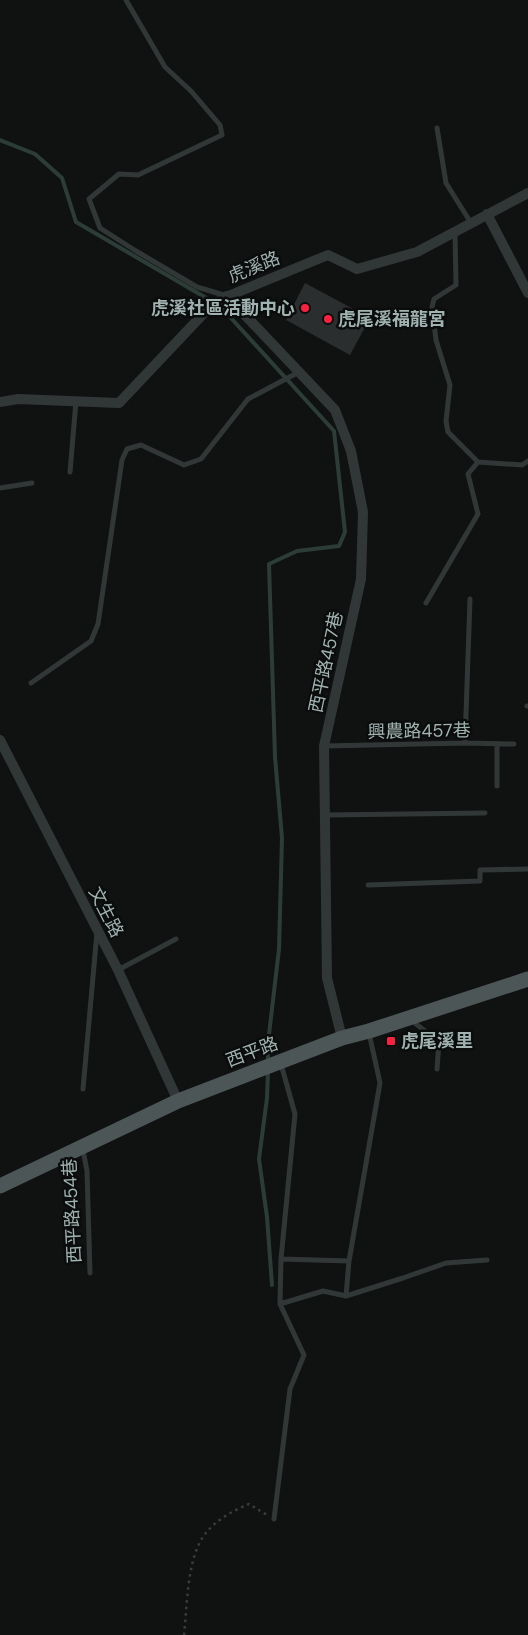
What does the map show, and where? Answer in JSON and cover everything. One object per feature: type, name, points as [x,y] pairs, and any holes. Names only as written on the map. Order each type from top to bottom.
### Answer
[{"type":"main road","name":"西平路","points":[[0,1186],[178,1101],[280,1061],[342,1038],[528,979]]},
{"type":"street","name":"虎溪路","points":[[0,402],[18,399],[119,403],[205,312],[224,297],[328,255],[357,269],[417,252],[528,193]]},
{"type":"street","points":[[487,214],[528,293]]},
{"type":"street","name":"西平路457巷","points":[[224,297],[238,308],[335,410],[351,451],[363,512],[361,579],[324,746],[327,978],[342,1038]]},
{"type":"street","name":"文生路","points":[[0,740],[118,970],[178,1101]]},
{"type":"lane","points":[[126,0],[165,67],[191,91],[220,124],[222,135],[138,175],[119,174],[89,199],[100,228],[197,287],[224,297]]},
{"type":"lane","points":[[437,128],[446,183],[471,223]]},
{"type":"lane","points":[[455,231],[456,285],[434,299],[432,308],[436,340],[450,385],[446,421],[448,432],[478,462],[522,465],[528,461]]},
{"type":"lane","points":[[31,683],[91,641],[98,624],[122,460],[127,448],[141,445],[184,465],[201,459],[248,399],[299,372]]},
{"type":"lane","points":[[70,472],[76,401]]},
{"type":"lane","points":[[426,603],[478,514],[468,474],[478,462]]},
{"type":"lane","points":[[0,488],[32,483]]},
{"type":"lane","points":[[465,743],[470,599]]},
{"type":"lane","name":"興農路457巷","points":[[324,746],[465,743],[514,744]]},
{"type":"lane","points":[[497,786],[498,744]]},
{"type":"lane","points":[[324,814],[485,813]]},
{"type":"lane","points":[[368,886],[480,881],[480,870],[528,869]]},
{"type":"lane","points":[[83,1088],[97,930]]},
{"type":"lane","points":[[118,970],[176,939]]},
{"type":"lane","points":[[408,1018],[439,1042],[437,1069]]},
{"type":"lane","points":[[346,1296],[349,1262],[380,1084],[369,1031]]},
{"type":"lane","points":[[274,1519],[289,1396],[304,1355],[280,1304],[280,1258],[294,1114],[280,1061]]},
{"type":"lane","name":"西平路454巷","points":[[82,1147],[87,1171],[90,1273]]},
{"type":"lane","points":[[280,1258],[349,1262]]},
{"type":"lane","points":[[280,1304],[323,1291],[346,1296],[446,1263],[487,1260]]},
{"type":"path","points":[[184,1635],[191,1571],[199,1544],[209,1530],[214,1524],[237,1509],[249,1504],[274,1519]]},
{"type":"building","name":"虎尾溪福龍宮","points":[[305,283],[370,318],[350,355],[286,320]]},
{"type":"waterway","points":[[0,140],[35,154],[62,178],[76,222],[220,306],[334,431],[345,532],[339,546],[297,551],[269,564],[275,757],[282,838],[279,949],[268,1043],[268,1062]]},
{"type":"waterway","points":[[268,1071],[267,1098],[259,1159],[267,1217],[272,1285]]},
{"type":"place","name":"虎溪社區活動中心","points":[[305,308]]},
{"type":"place","name":"虎尾溪福龍宮","points":[[328,319]]},
{"type":"place","name":"虎尾溪里","points":[[391,1041]]}]
